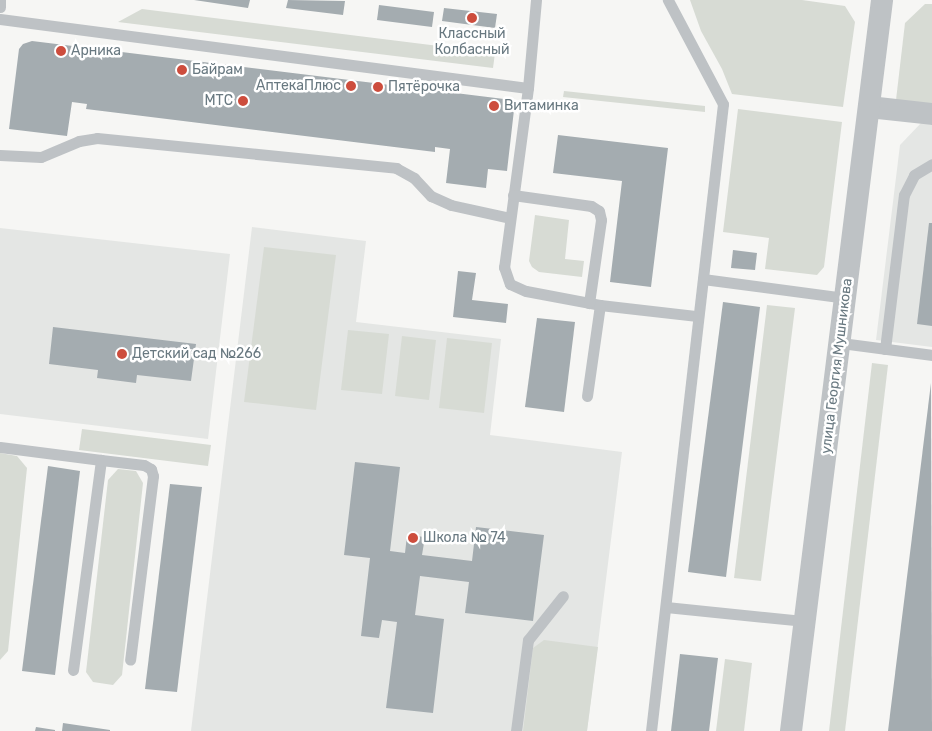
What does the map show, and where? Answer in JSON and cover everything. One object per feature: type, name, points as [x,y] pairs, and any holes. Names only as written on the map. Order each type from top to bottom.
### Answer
[{"type":"street","name":"улица Георгия Мушникова","points":[[791,731],[882,0]]},
{"type":"street","points":[[869,107],[932,114]]},
{"type":"lane","points":[[0,0],[0,7]]},
{"type":"lane","points":[[536,0],[528,88],[504,267],[510,284],[526,291],[594,304],[697,316]]},
{"type":"lane","points":[[651,731],[697,316],[723,104],[668,0]]},
{"type":"lane","points":[[0,18],[528,88]]},
{"type":"lane","points":[[0,154],[41,157],[79,141],[97,138],[396,168],[414,178],[431,196],[451,205],[510,218]]},
{"type":"lane","points":[[885,349],[904,194],[914,175],[932,164]]},
{"type":"lane","points":[[513,195],[590,206],[599,211],[601,220],[588,396]]},
{"type":"lane","points":[[703,279],[845,298]]},
{"type":"lane","points":[[840,343],[932,355]]},
{"type":"lane","points":[[0,447],[144,465],[151,469],[153,476],[130,660]]},
{"type":"lane","points":[[73,670],[101,460]]},
{"type":"lane","points":[[516,731],[528,640],[564,596]]},
{"type":"lane","points":[[666,607],[805,621]]},
{"type":"shaded area","points":[[690,0],[802,0],[845,6],[855,22],[843,107],[732,94],[722,69],[701,31]]},
{"type":"shaded area","points":[[925,4],[932,4],[932,105],[896,100],[905,23]]},
{"type":"shaded area","points":[[142,9],[495,53],[493,68],[118,22]]},
{"type":"shaded area","points":[[564,91],[705,106],[705,112],[563,97]]},
{"type":"shaded area","points":[[738,109],[842,122],[824,267],[817,275],[765,269],[769,238],[723,232]]},
{"type":"shaded area","points":[[922,122],[932,123],[932,347],[876,340],[900,145]]},
{"type":"shaded area","points":[[535,215],[569,220],[565,259],[584,261],[582,277],[539,272],[532,267],[529,261]]},
{"type":"shaded area","name":"Школа № 74","points":[[252,227],[366,241],[356,322],[501,339],[490,435],[622,452],[587,731],[191,731]]},
{"type":"shaded area","points":[[0,228],[230,254],[208,439],[0,414]]},
{"type":"shaded area","points":[[264,247],[336,255],[316,410],[244,402]]},
{"type":"shaded area","points":[[767,305],[795,308],[761,581],[734,578]]},
{"type":"shaded area","points":[[348,330],[389,334],[382,394],[341,390]]},
{"type":"shaded area","points":[[402,336],[436,340],[429,400],[395,396]]},
{"type":"shaded area","points":[[447,338],[492,343],[484,413],[439,408]]},
{"type":"shaded area","points":[[872,363],[888,365],[845,731],[829,731]]},
{"type":"shaded area","points":[[82,429],[211,445],[208,466],[79,450]]},
{"type":"shaded area","points":[[0,453],[17,456],[27,468],[8,651],[0,660]]},
{"type":"shaded area","points":[[118,469],[136,471],[143,483],[122,675],[113,685],[93,682],[86,672],[108,480]]},
{"type":"shaded area","points":[[544,640],[598,647],[587,731],[523,731],[533,648]]},
{"type":"shaded area","points":[[725,659],[752,663],[744,731],[716,731]]},
{"type":"building","points":[[194,0],[250,0],[248,8]]},
{"type":"building","points":[[288,0],[345,1],[343,15],[286,8]]},
{"type":"building","points":[[379,5],[434,12],[432,27],[377,20]]},
{"type":"building","points":[[444,8],[497,14],[495,28],[442,21]]},
{"type":"building","points":[[32,41],[504,99],[512,104],[514,110],[507,171],[488,169],[486,188],[446,183],[450,149],[435,147],[435,152],[86,109],[87,104],[72,102],[67,136],[9,129],[19,49],[23,44]]},
{"type":"building","points":[[558,135],[668,148],[651,287],[610,282],[622,181],[553,173]]},
{"type":"building","points":[[929,223],[932,223],[932,326],[917,324]]},
{"type":"building","points":[[733,250],[757,253],[755,270],[731,268]]},
{"type":"building","points":[[458,271],[476,273],[472,300],[508,304],[506,323],[453,317]]},
{"type":"building","points":[[723,302],[760,307],[726,577],[688,572]]},
{"type":"building","points":[[537,318],[575,322],[564,412],[525,407]]},
{"type":"building","name":"Детский сад №266","points":[[53,327],[196,344],[191,381],[137,375],[136,383],[97,378],[98,370],[49,364]]},
{"type":"building","points":[[931,383],[932,731],[888,731]]},
{"type":"building","points":[[355,462],[400,467],[390,551],[405,553],[407,535],[425,537],[422,555],[472,561],[476,527],[544,535],[533,621],[465,613],[469,582],[420,576],[415,615],[444,619],[433,713],[386,708],[397,622],[382,620],[379,638],[361,636],[370,558],[344,555]]},
{"type":"building","points":[[48,466],[80,471],[55,675],[22,671]]},
{"type":"building","points":[[170,484],[202,487],[177,692],[145,689]]},
{"type":"building","points":[[680,654],[718,658],[709,731],[671,731]]},
{"type":"building","points":[[63,723],[110,730],[110,731],[62,731]]},
{"type":"building","points":[[36,727],[55,730],[55,731],[35,731]]},
{"type":"place","name":"Классный Колбасный","points":[[472,18]]},
{"type":"place","name":"Арника","points":[[61,51]]},
{"type":"place","name":"Байрам","points":[[182,70]]},
{"type":"place","name":"АптекаПлюс","points":[[351,86]]},
{"type":"place","name":"Пятёрочка","points":[[378,87]]},
{"type":"place","name":"МТС","points":[[243,101]]},
{"type":"place","name":"Витаминка","points":[[494,106]]},
{"type":"place","name":"Детский сад №266","points":[[122,354]]},
{"type":"place","name":"Школа № 74","points":[[413,538]]}]
